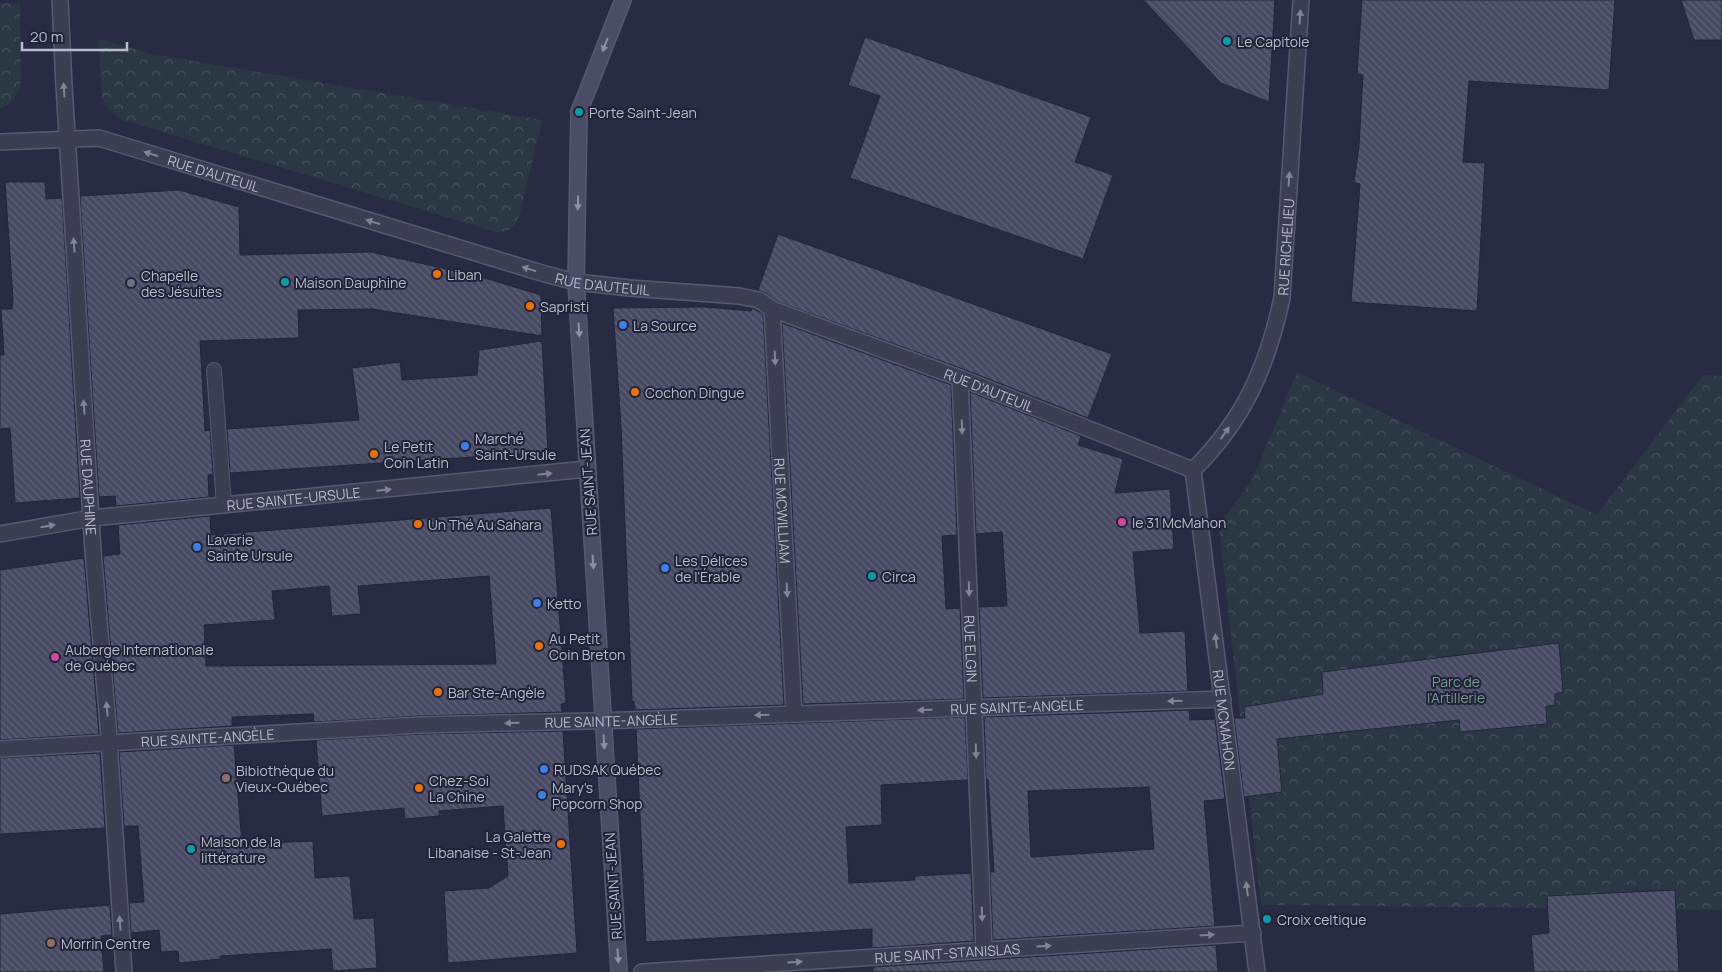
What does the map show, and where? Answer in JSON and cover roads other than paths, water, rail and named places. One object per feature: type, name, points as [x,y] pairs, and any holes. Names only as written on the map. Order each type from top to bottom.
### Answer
[{"type":"street","name":"RUE DAUPHINE","points":[[60,0],[92,518],[124,972]]},
{"type":"street","name":"RUE SAINT-JEAN","points":[[619,972],[576,282],[579,112],[622,0]]},
{"type":"street","name":"RUE RICHELIEU","points":[[1193,470],[1216,446],[1254,388],[1268,354],[1277,321],[1282,298],[1301,0]]},
{"type":"street","name":"RUE D'AUTEUIL","points":[[0,142],[99,138],[576,282],[739,296],[759,300],[772,309],[960,378],[1193,470]]},
{"type":"street","name":"RUE MCWILLIAM","points":[[772,309],[794,714]]},
{"type":"street","name":"RUE ELGIN","points":[[960,378],[984,950]]},
{"type":"street","name":"RUE SAINTE-URSULE","points":[[0,534],[92,518],[588,469]]},
{"type":"street","name":"RUE MCMAHON","points":[[1193,470],[1257,972]]},
{"type":"street","name":"RUE SAINTE-ANGÈLE","points":[[0,749],[421,725],[1223,700]]},
{"type":"street","name":"RUE SAINT-STANISLAS","points":[[642,972],[1253,933]]},
{"type":"lane","points":[[214,370],[224,505]]},
{"type":"place","name":"Le Capitole","points":[[1227,41]]},
{"type":"place","name":"Porte Saint-Jean","points":[[579,112]]},
{"type":"place","name":"Liban","points":[[437,274]]},
{"type":"place","name":"Maison Dauphine","points":[[285,282]]},
{"type":"place","name":"Chapelle des Jésuites","points":[[131,283]]},
{"type":"place","name":"Sapristi","points":[[530,306]]},
{"type":"place","name":"La Source","points":[[623,325]]},
{"type":"place","name":"Cochon Dingue","points":[[635,392]]},
{"type":"place","name":"Marché Saint-Ursule","points":[[465,446]]},
{"type":"place","name":"Le Petit Coin Latin","points":[[374,454]]},
{"type":"place","name":"le 31 McMahon","points":[[1122,522]]},
{"type":"place","name":"Un Thé Au Sahara","points":[[418,524]]},
{"type":"place","name":"Laverie Sainte Ursule","points":[[197,547]]},
{"type":"place","name":"Les Délices de l'Érable","points":[[665,568]]},
{"type":"place","name":"Circa","points":[[872,576]]},
{"type":"place","name":"Ketto","points":[[537,603]]},
{"type":"place","name":"Au Petit Coin Breton","points":[[539,646]]},
{"type":"place","name":"Auberge Internationale de Québec","points":[[55,657]]},
{"type":"place","name":"Bar Ste-Angèle","points":[[438,692]]},
{"type":"place","name":"RUDSAK Québec","points":[[544,769]]},
{"type":"place","name":"Bibiothèque du Vieux-Québec","points":[[226,778]]},
{"type":"place","name":"Chez-Soi La Chine","points":[[419,788]]},
{"type":"place","name":"Mary's Popcorn Shop","points":[[542,795]]},
{"type":"place","name":"La Galette Libanaise - St-Jean","points":[[561,844]]},
{"type":"place","name":"Maison de la littérature","points":[[191,849]]},
{"type":"place","name":"Croix celtique","points":[[1267,919]]},
{"type":"place","name":"Morrin Centre","points":[[51,943]]},
{"type":"park label","name":"Parc de l'Artillerie","points":[[1456,690]]}]
